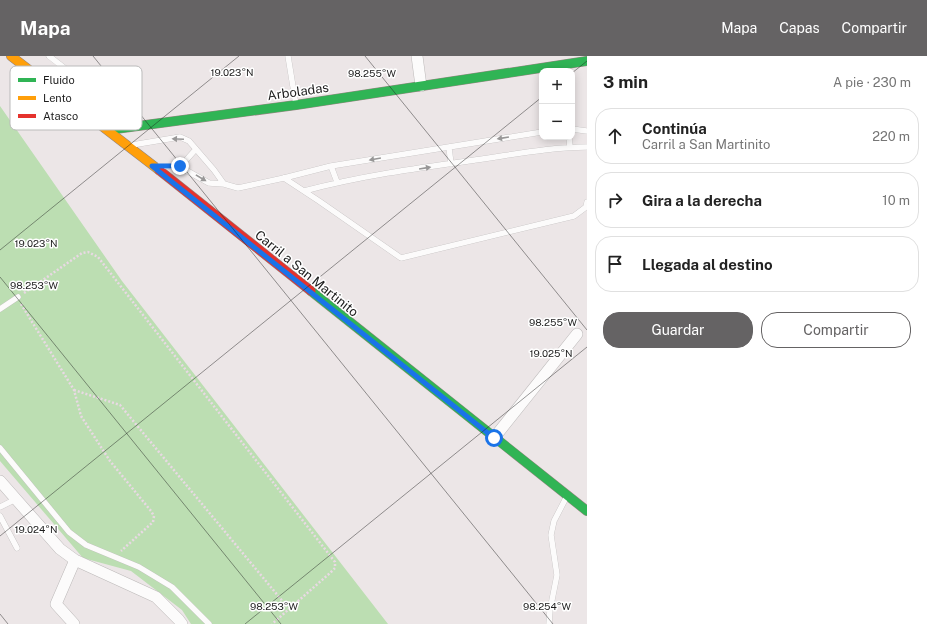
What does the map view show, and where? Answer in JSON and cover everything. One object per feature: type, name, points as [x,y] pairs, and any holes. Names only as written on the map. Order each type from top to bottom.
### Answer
[{"type":"street","name":"Carril a San Martinito","points":[[11,56],[24,66]]},
{"type":"street","points":[[417,56],[421,86]]},
{"type":"street","name":"Arboladas","points":[[142,125],[296,105],[587,61]]},
{"type":"street","name":"Carril a San Martinito","points":[[108,130],[587,511]]},
{"type":"street","points":[[494,438],[577,334]]},
{"type":"street","points":[[0,480],[60,549],[75,560],[156,597],[182,624]]},
{"type":"street","points":[[74,624],[56,604],[75,560]]},
{"type":"lane","points":[[49,56],[62,66]]},
{"type":"lane","points":[[288,56],[296,105]]},
{"type":"lane","points":[[575,129],[587,131]]},
{"type":"lane","points":[[152,166],[180,166],[210,183],[224,184],[238,188],[331,166],[539,132]]},
{"type":"lane","points":[[127,146],[180,137],[189,141],[224,184]]},
{"type":"lane","points":[[569,140],[570,147]]},
{"type":"lane","points":[[449,147],[451,164]]},
{"type":"lane","points":[[304,191],[337,182],[451,164],[570,147],[587,147]]},
{"type":"lane","points":[[180,166],[196,149]]},
{"type":"lane","points":[[331,166],[337,182]]},
{"type":"lane","points":[[284,178],[401,258],[574,216],[586,207],[587,202]]},
{"type":"lane","points":[[0,310],[18,297]]},
{"type":"lane","points":[[0,448],[69,532],[86,545],[139,567],[172,587],[210,624]]},
{"type":"lane","points":[[549,624],[550,610],[557,575],[551,535],[554,521],[567,496]]},
{"type":"lane","points":[[0,507],[16,499]]},
{"type":"lane","points":[[0,516],[17,548]]},
{"type":"path","points":[[115,556],[153,522],[154,516],[152,511],[110,461],[81,416],[74,390],[18,297],[82,254],[88,252],[98,257],[335,562],[335,568],[330,574],[272,624]]},
{"type":"path","points":[[74,390],[120,405],[290,609]]},
{"type":"green space","points":[[0,106],[10,120],[10,130],[17,130],[122,281],[388,624],[191,624],[182,610],[131,571],[83,558],[0,461]]},
{"type":"traffic: fast","points":[[142,125],[296,105],[587,61]]},
{"type":"traffic: fast","points":[[311,291],[587,511]]},
{"type":"traffic: slow","points":[[11,56],[24,66]]},
{"type":"traffic: slow","points":[[107,130],[159,170]]},
{"type":"traffic: jam","points":[[159,170],[311,291]]},
{"type":"route","points":[[180,166],[152,166],[494,438]]}]
